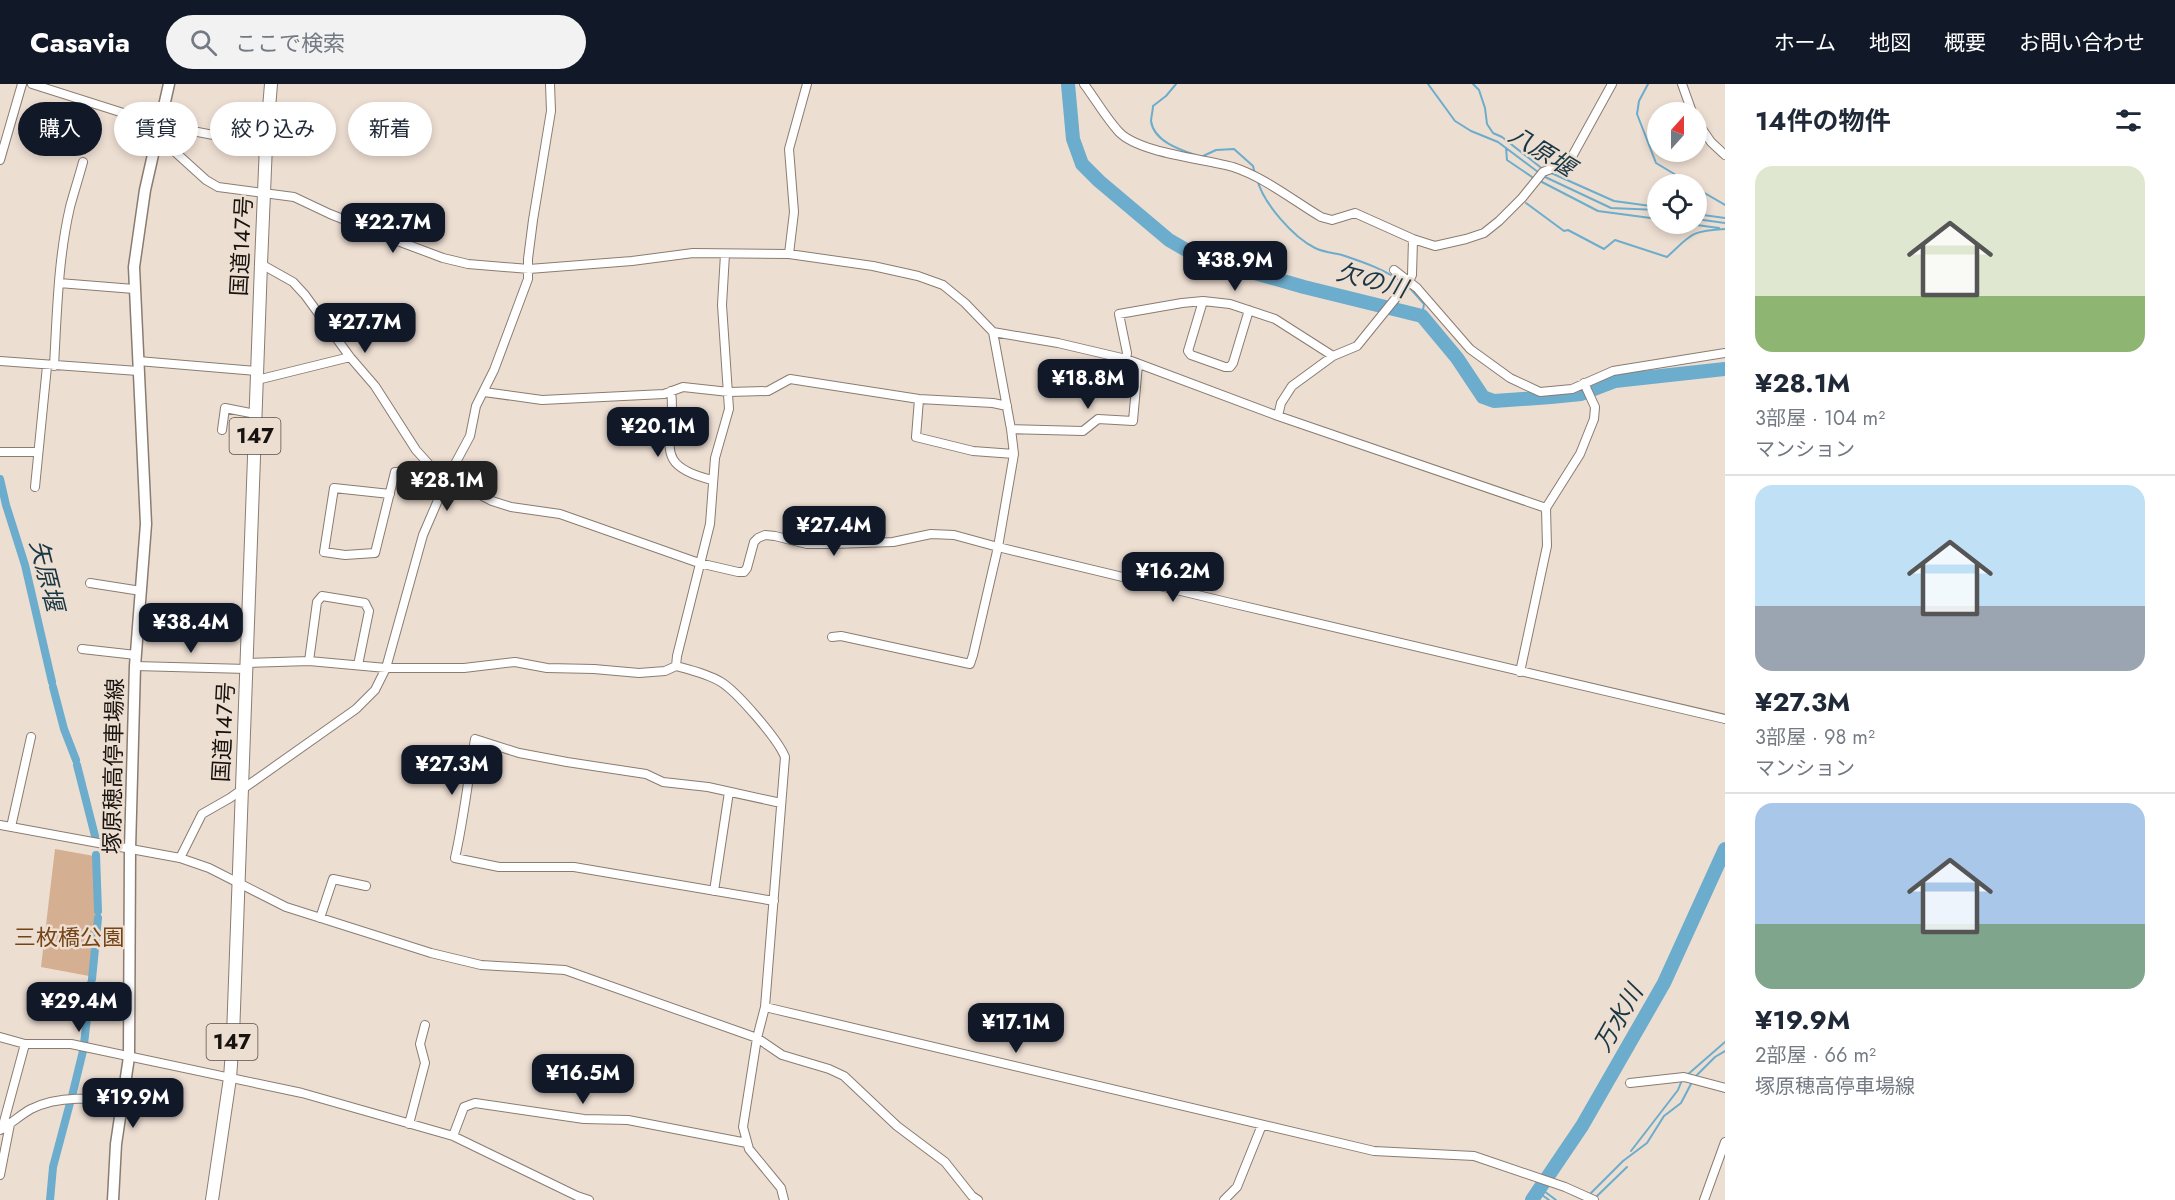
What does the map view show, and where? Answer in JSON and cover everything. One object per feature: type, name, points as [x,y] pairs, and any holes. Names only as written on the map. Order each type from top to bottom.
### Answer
[{"type":"highway","name":"国道147号","points":[[270,102],[272,84]]},
{"type":"highway","name":"国道147号","points":[[212,1200],[230,1078],[266,156]]},
{"type":"main road","name":"塚原穂高停車場線","points":[[165,102],[169,84]]},
{"type":"main road","name":"塚原穂高停車場線","points":[[113,1200],[116,1144],[129,1057],[130,849],[135,660],[146,524],[134,289],[137,241],[154,156]]},
{"type":"street","points":[[0,160],[22,84]]},
{"type":"street","points":[[32,84],[114,110]]},
{"type":"street","points":[[180,858],[202,814],[242,789],[356,709],[375,690],[386,668],[423,535],[448,477],[470,436],[476,406],[495,370],[528,279],[533,220],[552,111],[550,84]]},
{"type":"street","points":[[789,254],[794,212],[789,149],[807,84]]},
{"type":"street","points":[[1084,84],[1120,134],[1144,147],[1234,168],[1262,181],[1321,217],[1332,220],[1354,213],[1413,239],[1435,246],[1477,236],[1499,221],[1547,169],[1569,162],[1612,84]]},
{"type":"street","points":[[1682,84],[1688,102]]},
{"type":"street","points":[[1707,135],[1725,155]]},
{"type":"street","points":[[180,156],[206,180],[218,187],[265,195],[294,197],[330,214],[443,258],[468,264],[529,269],[632,261],[693,253],[789,254],[873,266],[918,276],[943,285],[965,303],[993,332],[1014,454],[998,548],[970,664],[841,636],[832,637]]},
{"type":"street","points":[[35,487],[70,208],[83,162]]},
{"type":"street","points":[[1278,416],[1281,403],[1292,386],[1333,356],[1357,346],[1407,284],[1412,271],[1413,239]]},
{"type":"street","points":[[676,666],[710,524],[715,458],[729,409],[722,305],[725,254]]},
{"type":"street","points":[[261,264],[293,282],[305,295],[350,357],[375,386],[416,450],[435,471],[492,501],[511,507],[560,514],[699,563],[738,572],[744,572],[747,568],[754,542],[765,535],[807,544],[893,542],[931,534],[954,535],[998,548],[1725,719]]},
{"type":"street","points":[[1394,270],[1470,349],[1510,378],[1540,392],[1572,389],[1613,371],[1725,353]]},
{"type":"street","points":[[59,283],[134,289]]},
{"type":"street","points":[[1126,359],[1127,353],[1119,314],[1182,303],[1203,302],[1230,304],[1275,320],[1333,356]]},
{"type":"street","points":[[1203,302],[1188,351],[1191,355],[1225,367],[1230,367],[1233,363],[1249,310]]},
{"type":"street","points":[[993,332],[1058,343],[1126,359],[1278,416],[1546,508]]},
{"type":"street","points":[[0,361],[50,366],[138,366],[257,376],[350,357]]},
{"type":"street","points":[[1011,429],[1083,431],[1098,419],[1133,421],[1137,364]]},
{"type":"street","points":[[483,392],[542,400],[663,394],[684,387],[729,392],[768,391],[790,379],[920,399],[993,403],[1007,406]]},
{"type":"street","points":[[1520,672],[1547,546],[1546,508],[1570,472],[1591,429],[1595,412],[1585,385]]},
{"type":"street","points":[[671,391],[670,452],[672,460],[679,468],[712,480]]},
{"type":"street","points":[[920,399],[916,437],[973,451],[1014,454]]},
{"type":"street","points":[[222,430],[225,408],[256,414]]},
{"type":"street","points":[[0,452],[39,452]]},
{"type":"street","points":[[390,494],[334,488],[324,552],[345,555],[375,553],[390,494],[395,472],[435,471]]},
{"type":"street","points":[[90,583],[141,591]]},
{"type":"street","points":[[309,662],[317,602],[322,596],[365,603],[369,611],[358,664]]},
{"type":"street","points":[[82,649],[135,660],[247,666],[309,662],[358,664],[386,668],[464,668],[515,662],[547,668],[652,673],[676,666],[719,680],[730,688],[777,743],[785,757],[765,1007],[757,1038],[743,1127],[747,1143],[755,1157],[781,1188],[784,1200]]},
{"type":"street","points":[[11,827],[31,737]]},
{"type":"street","points":[[774,901],[574,867],[499,867],[455,858],[465,812],[475,739],[519,753],[646,774],[663,782],[708,787],[781,803]]},
{"type":"street","points":[[714,891],[729,792]]},
{"type":"street","points":[[0,825],[180,858],[209,868],[286,907],[431,953],[481,965],[565,970],[757,1038],[782,1055],[829,1069],[844,1076],[897,1126],[945,1162],[972,1196],[978,1200]]},
{"type":"street","points":[[321,918],[333,879],[366,886]]},
{"type":"street","points":[[765,1007],[1374,1151],[1474,1156],[1565,1187],[1578,1195],[1594,1200]]},
{"type":"street","points":[[409,1124],[425,1063],[420,1044],[425,1025]]},
{"type":"street","points":[[0,1037],[25,1044],[59,1043],[302,1093],[453,1136],[577,1196],[590,1200]]},
{"type":"street","points":[[0,1175],[4,1128],[25,1044]]},
{"type":"street","points":[[1630,1083],[1684,1077],[1725,1088]]},
{"type":"street","points":[[4,1128],[33,1108],[47,1103],[84,1097],[123,1102]]},
{"type":"street","points":[[453,1136],[464,1107],[475,1103],[584,1119],[628,1120],[747,1143]]},
{"type":"street","points":[[1224,1200],[1236,1187],[1262,1125]]},
{"type":"street","points":[[1704,1200],[1725,1142]]},
{"type":"green space","name":"三枚橋公園","points":[[55,849],[94,856],[96,906],[89,976],[41,967]]},
{"type":"waterway","name":"欠の川","points":[[1068,84],[1073,139],[1082,164],[1169,240],[1188,251],[1248,271],[1422,316],[1457,358],[1483,397],[1494,401],[1581,394],[1615,381],[1725,369]]},
{"type":"waterway","points":[[1176,84],[1153,106],[1151,121],[1158,135],[1171,145],[1201,157],[1216,150],[1234,149],[1253,166],[1255,174]]},
{"type":"waterway","name":"八原堰","points":[[1428,84],[1455,121],[1471,131],[1498,142],[1538,172]]},
{"type":"waterway","points":[[1473,84],[1479,90],[1487,124],[1493,133],[1502,137],[1544,170]]},
{"type":"waterway","points":[[1648,84],[1639,101],[1637,114],[1656,163],[1674,174]]},
{"type":"waterway","points":[[1506,148],[1507,160],[1535,179]]},
{"type":"waterway","points":[[1549,172],[1614,201],[1647,206]]},
{"type":"waterway","name":"八原堰","points":[[1543,176],[1611,208],[1647,210]]},
{"type":"waterway","points":[[1257,179],[1272,208],[1306,243],[1374,267],[1404,284]]},
{"type":"waterway","points":[[1540,181],[1598,211],[1647,218]]},
{"type":"waterway","points":[[1707,194],[1725,205]]},
{"type":"waterway","points":[[1526,203],[1564,231],[1568,230],[1604,249],[1615,240],[1667,257],[1692,235],[1725,229]]},
{"type":"waterway","points":[[1707,216],[1725,218]]},
{"type":"waterway","name":"八原堰","points":[[1707,221],[1725,223]]},
{"type":"waterway","points":[[1707,226],[1719,228]]},
{"type":"waterway","points":[[1409,287],[1424,304],[1422,316]]},
{"type":"waterway","name":"矢原堰","points":[[0,479],[25,565],[52,682]]},
{"type":"waterway","name":"矢原堰","points":[[53,687],[64,729],[76,760]]},
{"type":"waterway","name":"矢原堰","points":[[77,765],[95,836]]},
{"type":"waterway","name":"万水川","points":[[1532,1200],[1582,1126],[1664,983],[1725,849]]},
{"type":"waterway","name":"矢原堰","points":[[96,855],[98,911]]},
{"type":"waterway","name":"矢原堰","points":[[92,979],[98,918]]},
{"type":"waterway","name":"矢原堰","points":[[84,1044],[91,983]]},
{"type":"waterway","points":[[1686,1076],[1725,1042]]},
{"type":"waterway","name":"矢原堰","points":[[72,1096],[83,1051]]},
{"type":"waterway","points":[[1695,1077],[1715,1057],[1725,1051]]},
{"type":"waterway","points":[[1631,1151],[1678,1090],[1682,1080]]},
{"type":"waterway","points":[[1589,1195],[1623,1161],[1647,1143],[1664,1116],[1681,1103],[1692,1082]]},
{"type":"waterway","name":"矢原堰","points":[[50,1200],[53,1167],[70,1103]]},
{"type":"waterway","points":[[1595,1198],[1627,1167]]},
{"type":"waterway","points":[[1540,1188],[1556,1200]]},
{"type":"waterway","points":[[1538,1192],[1549,1200]]}]
